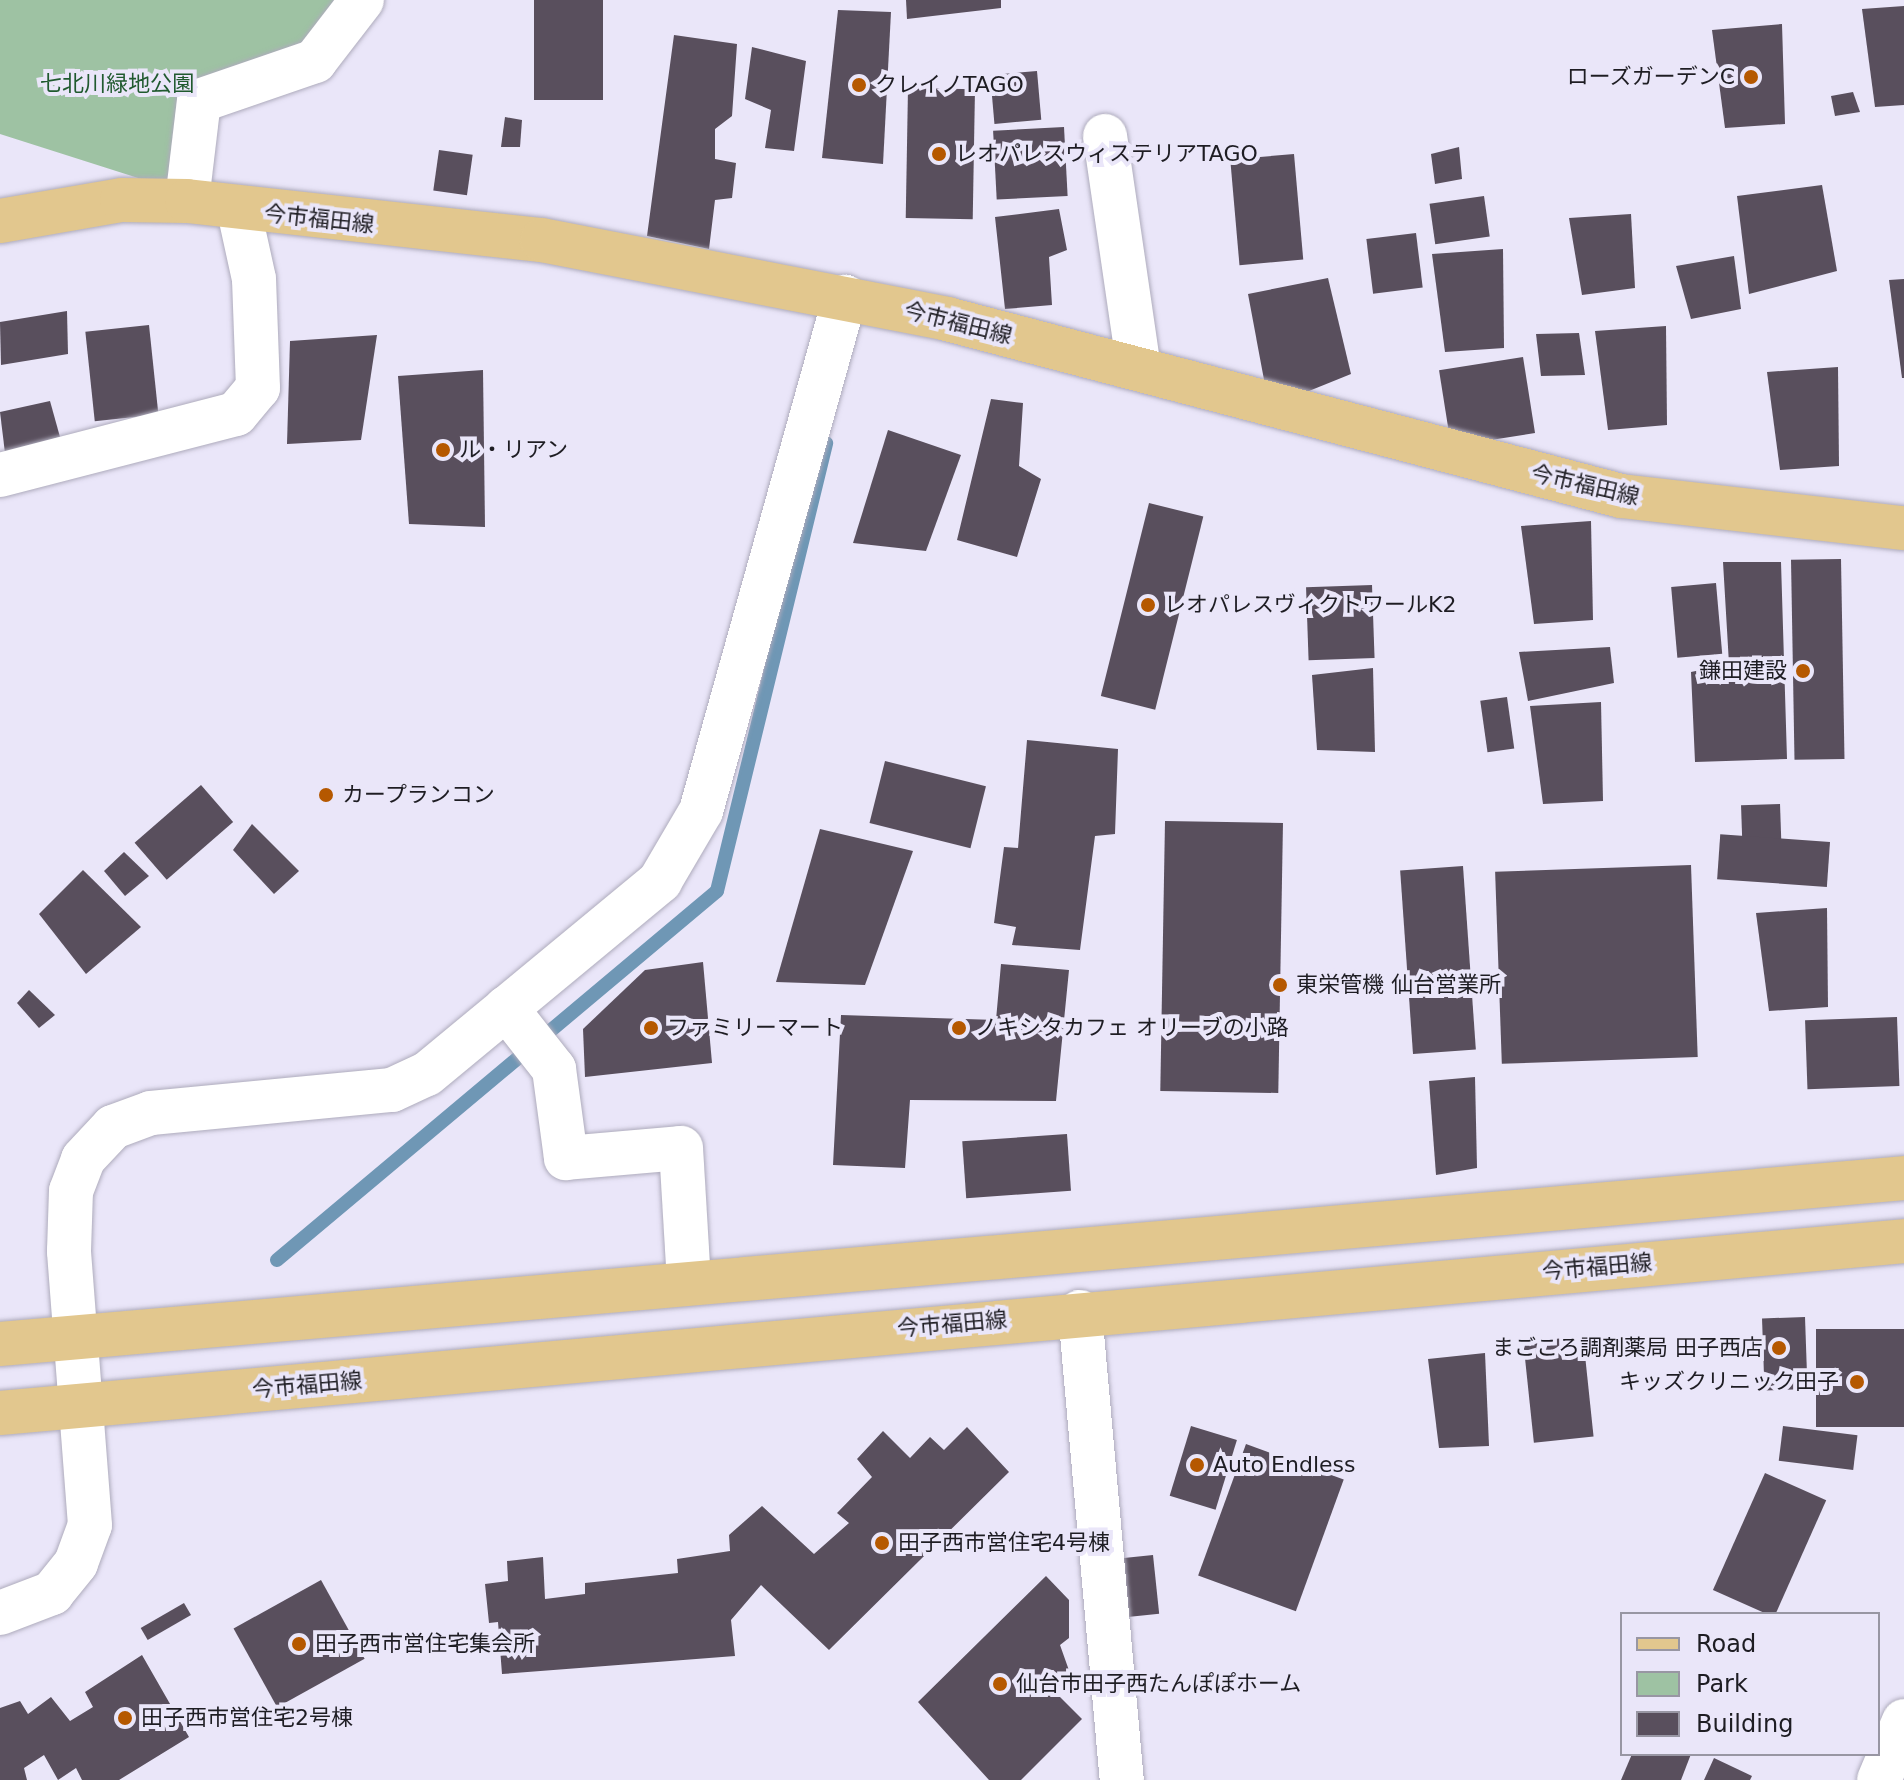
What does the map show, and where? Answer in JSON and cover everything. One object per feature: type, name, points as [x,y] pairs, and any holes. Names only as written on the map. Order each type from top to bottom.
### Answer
[{"type":"main road","name":"今市福田線","points":[[0,221],[122,200],[187,201],[239,211],[542,240],[845,297],[1139,369],[1621,496],[1904,528]]},
{"type":"main road","points":[[0,1344],[689,1281],[1904,1178]]},
{"type":"main road","name":"今市福田線","points":[[0,1413],[1080,1312],[1904,1241]]},
{"type":"street","points":[[187,201],[199,101],[315,61],[362,0]]},
{"type":"street","points":[[1105,136],[1139,369]]},
{"type":"street","points":[[0,475],[236,414],[258,388],[254,279],[239,211]]},
{"type":"street","points":[[0,1613],[52,1593],[76,1563],[90,1525],[71,1191],[83,1159],[113,1127],[151,1113],[392,1090],[525,1027],[660,881],[685,847],[845,297]]},
{"type":"street","points":[[525,1027],[554,1069],[566,1158],[681,1148],[689,1281]]},
{"type":"street","points":[[1080,1312],[1122,1780]]},
{"type":"street","points":[[1879,1780],[1904,1721]]},
{"type":"green space","name":"七北川緑地公園","points":[[0,0],[363,0],[193,120],[182,192],[0,134]]},
{"type":"building","points":[[534,0],[603,0],[603,100],[534,100]]},
{"type":"building","points":[[906,0],[1001,0],[1001,8],[907,19]]},
{"type":"building","points":[[1904,6],[1904,105],[1875,107],[1862,9]]},
{"type":"building","name":"クレイノTAGO","points":[[838,10],[891,12],[883,164],[822,158]]},
{"type":"building","name":"ローズガーデンC","points":[[1782,24],[1785,124],[1725,128],[1712,30]]},
{"type":"building","points":[[674,35],[737,44],[732,116],[715,129],[715,159],[736,163],[732,198],[715,200],[709,249],[647,236]]},
{"type":"building","points":[[752,47],[806,61],[794,151],[765,148],[771,110],[745,99]]},
{"type":"building","points":[[1037,71],[1041,120],[994,124],[990,75]]},
{"type":"building","name":"レオパレスウィステリアTAGO","points":[[908,88],[975,89],[973,219],[906,218]]},
{"type":"building","points":[[1853,92],[1860,112],[1835,116],[1831,96]]},
{"type":"building","points":[[505,117],[522,120],[520,147],[501,147]]},
{"type":"building","points":[[1064,127],[1068,196],[997,200],[993,131]]},
{"type":"building","points":[[1459,147],[1462,179],[1435,184],[1431,154]]},
{"type":"building","points":[[439,150],[473,155],[467,195],[433,191]]},
{"type":"building","points":[[1294,154],[1303,260],[1239,265],[1230,160]]},
{"type":"building","points":[[1822,185],[1837,271],[1749,294],[1737,196]]},
{"type":"building","points":[[1484,196],[1490,237],[1435,244],[1430,204]]},
{"type":"building","points":[[1059,209],[1067,250],[1049,257],[1052,305],[1005,309],[995,217]]},
{"type":"building","points":[[1631,214],[1635,288],[1582,295],[1569,218]]},
{"type":"building","points":[[1416,233],[1423,288],[1373,294],[1366,239]]},
{"type":"building","points":[[1503,249],[1504,348],[1445,352],[1432,254]]},
{"type":"building","points":[[1734,256],[1741,309],[1691,319],[1676,266]]},
{"type":"building","points":[[1328,278],[1351,374],[1304,393],[1265,385],[1248,294]]},
{"type":"building","points":[[1904,279],[1904,378],[1902,378],[1889,280]]},
{"type":"building","points":[[67,311],[68,354],[1,365],[0,322]]},
{"type":"building","points":[[149,325],[158,415],[95,421],[85,332]]},
{"type":"building","points":[[1666,326],[1667,425],[1608,430],[1595,331]]},
{"type":"building","points":[[1579,333],[1585,375],[1541,376],[1536,334]]},
{"type":"building","points":[[377,335],[361,440],[287,444],[290,341]]},
{"type":"building","points":[[1523,357],[1535,433],[1451,446],[1439,370]]},
{"type":"building","points":[[1838,367],[1839,466],[1780,470],[1767,372]]},
{"type":"building","name":"ル・リアン","points":[[483,370],[485,527],[409,524],[398,376]]},
{"type":"building","points":[[991,399],[1023,403],[1019,466],[1041,479],[1017,557],[957,540]]},
{"type":"building","points":[[50,401],[60,437],[5,453],[0,412]]},
{"type":"building","points":[[888,430],[961,455],[926,551],[853,543]]},
{"type":"building","name":"レオパレスヴィクトワールK2","points":[[1149,503],[1203,517],[1155,710],[1101,696]]},
{"type":"building","points":[[1591,521],[1593,620],[1534,624],[1521,526]]},
{"type":"building","points":[[1841,559],[1844,759],[1794,760],[1791,560]]},
{"type":"building","points":[[1723,562],[1781,562],[1787,759],[1695,762],[1691,672],[1729,664]]},
{"type":"building","points":[[1716,583],[1722,654],[1677,658],[1671,587]]},
{"type":"building","points":[[1372,585],[1375,658],[1309,660],[1306,587]]},
{"type":"building","points":[[1610,647],[1614,683],[1528,701],[1519,652]]},
{"type":"building","points":[[1373,668],[1375,752],[1317,750],[1312,675]]},
{"type":"building","points":[[1507,697],[1514,748],[1487,752],[1480,701]]},
{"type":"building","points":[[1601,702],[1603,801],[1543,804],[1530,706]]},
{"type":"building","points":[[1027,740],[1118,749],[1115,834],[1095,836],[1080,950],[1012,945],[1016,927],[994,923],[1004,847],[1018,848]]},
{"type":"building","points":[[885,761],[986,786],[970,848],[870,823]]},
{"type":"building","points":[[201,785],[233,822],[167,880],[135,843]]},
{"type":"building","points":[[1780,804],[1781,840],[1742,841],[1741,805]]},
{"type":"building","points":[[1165,821],[1283,823],[1278,1093],[1160,1091]]},
{"type":"building","points":[[252,824],[299,871],[274,894],[233,850]]},
{"type":"building","points":[[820,829],[913,851],[865,985],[776,982]]},
{"type":"building","points":[[1720,834],[1830,842],[1827,887],[1717,879]]},
{"type":"building","points":[[124,852],[149,876],[125,896],[104,871]]},
{"type":"building","points":[[1691,865],[1698,1057],[1502,1064],[1495,872]]},
{"type":"building","points":[[1463,866],[1476,1050],[1413,1054],[1400,870]]},
{"type":"building","points":[[83,870],[141,927],[86,974],[39,914]]},
{"type":"building","points":[[1827,908],[1828,1007],[1769,1011],[1756,913]]},
{"type":"building","points":[[703,962],[712,1063],[585,1077],[583,1029],[645,970]]},
{"type":"building","points":[[1001,964],[1069,970],[1056,1101],[910,1100],[905,1168],[833,1165],[841,1015],[996,1020]]},
{"type":"building","points":[[29,990],[55,1015],[39,1028],[17,1003]]},
{"type":"building","points":[[1897,1017],[1899,1086],[1807,1089],[1805,1020]]},
{"type":"building","points":[[1475,1077],[1477,1168],[1436,1175],[1429,1081]]},
{"type":"building","points":[[1067,1134],[1071,1191],[966,1198],[962,1141]]},
{"type":"building","points":[[1805,1317],[1808,1389],[1765,1390],[1762,1319]]},
{"type":"building","points":[[1816,1329],[1904,1329],[1904,1427],[1816,1427]]},
{"type":"building","points":[[1583,1336],[1594,1436],[1534,1443],[1523,1342]]},
{"type":"building","points":[[1485,1353],[1489,1446],[1439,1448],[1428,1359]]},
{"type":"building","points":[[1191,1426],[1237,1440],[1216,1510],[1170,1496]]},
{"type":"building","points":[[1783,1426],[1857,1435],[1853,1470],[1779,1461]]},
{"type":"building","name":"田子西市営住宅4号棟","points":[[967,1427],[1009,1472],[829,1650],[761,1585],[731,1620],[735,1656],[502,1674],[498,1622],[489,1623],[485,1584],[508,1581],[507,1561],[543,1557],[545,1599],[585,1594],[585,1583],[678,1573],[677,1559],[730,1551],[729,1535],[762,1506],[814,1554],[849,1523],[837,1513],[872,1477],[857,1459],[883,1431],[910,1458],[930,1437],[944,1450]]},
{"type":"building","points":[[1246,1444],[1344,1480],[1296,1611],[1198,1576]]},
{"type":"building","points":[[1765,1473],[1826,1500],[1776,1612],[1762,1612],[1713,1590]]},
{"type":"building","points":[[1153,1555],[1159,1614],[1125,1617],[1119,1559]]},
{"type":"building","name":"仙台市田子西たんぽぽホーム","points":[[1046,1576],[1069,1600],[1069,1638],[1060,1645],[1071,1676],[1055,1692],[1082,1719],[1021,1780],[989,1780],[918,1702]]},
{"type":"building","name":"田子西市営住宅集会所","points":[[321,1580],[365,1659],[277,1707],[234,1628]]},
{"type":"building","points":[[184,1603],[191,1615],[148,1640],[141,1628]]},
{"type":"building","name":"田子西市営住宅2号棟","points":[[142,1655],[189,1737],[119,1780],[82,1780],[76,1768],[58,1780],[44,1755],[24,1768],[27,1780],[0,1780],[0,1708],[20,1701],[28,1714],[51,1697],[70,1721],[93,1707],[85,1692]]},
{"type":"building","points":[[1631,1756],[1690,1756],[1681,1780],[1621,1780]]},
{"type":"building","points":[[1714,1758],[1752,1776],[1750,1780],[1704,1780]]},
{"type":"waterway","points":[[277,1260],[717,891],[826,443]]},
{"type":"place","name":"ローズガーデンC","points":[[1751,77]]},
{"type":"place","name":"クレイノTAGO","points":[[859,85]]},
{"type":"place","name":"レオパレスウィステリアTAGO","points":[[939,154]]},
{"type":"place","name":"ル・リアン","points":[[443,450]]},
{"type":"place","name":"レオパレスヴィクトワールK2","points":[[1148,605]]},
{"type":"place","name":"鎌田建設","points":[[1803,671]]},
{"type":"place","name":"カープランコン","points":[[326,795]]},
{"type":"place","name":"東栄管機 仙台営業所","points":[[1280,985]]},
{"type":"place","name":"ファミリーマート","points":[[651,1028]]},
{"type":"place","name":"ノキシタカフェ オリーブの小路","points":[[959,1028]]},
{"type":"place","name":"まごころ調剤薬局 田子西店","points":[[1779,1348]]},
{"type":"place","name":"キッズクリニック田子","points":[[1857,1382]]},
{"type":"place","name":"Auto Endless","points":[[1197,1465]]},
{"type":"place","name":"田子西市営住宅4号棟","points":[[882,1543]]},
{"type":"place","name":"田子西市営住宅集会所","points":[[299,1644]]},
{"type":"place","name":"仙台市田子西たんぽぽホーム","points":[[1000,1684]]},
{"type":"place","name":"田子西市営住宅2号棟","points":[[125,1718]]}]
